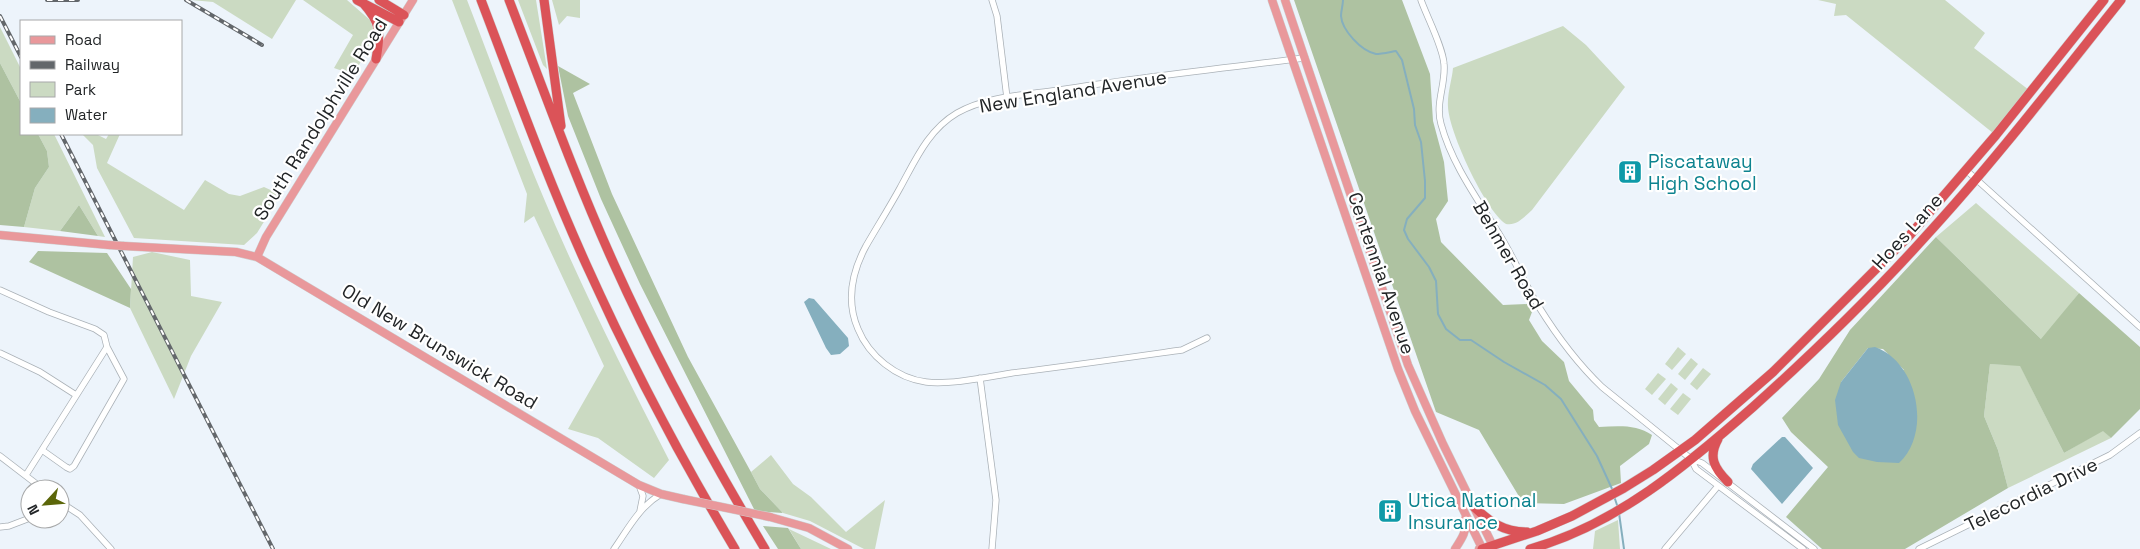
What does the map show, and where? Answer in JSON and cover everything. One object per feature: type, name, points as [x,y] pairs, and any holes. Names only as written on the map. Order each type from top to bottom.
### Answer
[{"type":"highway","points":[[379,0],[401,19]]},
{"type":"highway","points":[[481,0],[546,172],[603,301],[652,401],[735,549]]},
{"type":"highway","points":[[509,0],[565,146],[610,254],[645,330],[698,432],[765,549]]},
{"type":"highway","points":[[544,0],[554,82],[565,146]]},
{"type":"highway","name":"Hoes Lane","points":[[1680,450],[1790,356],[1892,255],[1966,170],[2104,0]]},
{"type":"highway","name":"Hoes Lane","points":[[1690,459],[1721,434],[1838,329],[1926,237],[1976,179],[2121,0]]},
{"type":"highway","points":[[360,2],[401,19]]},
{"type":"highway","points":[[360,2],[374,15],[379,29],[380,40],[376,58]]},
{"type":"highway","points":[[1721,434],[1714,446],[1712,460],[1719,473],[1728,482]]},
{"type":"highway","points":[[1481,549],[1493,548],[1537,531],[1598,502],[1624,488],[1680,450]]},
{"type":"highway","points":[[1530,549],[1552,543],[1603,518],[1662,481],[1690,459]]},
{"type":"highway","points":[[1473,506],[1488,521],[1500,528],[1515,532],[1537,531]]},
{"type":"highway","points":[[1545,549],[1552,543]]},
{"type":"main road","name":"South Randolphville Road","points":[[257,257],[266,237],[376,58],[414,0]]},
{"type":"main road","name":"Centennial Avenue","points":[[1272,0],[1398,369],[1415,411],[1481,549]]},
{"type":"main road","name":"Centennial Avenue","points":[[1285,0],[1408,366],[1493,548]]},
{"type":"main road","name":"Old New Brunswick Road","points":[[0,235],[109,245],[236,252],[257,257],[639,485],[661,494],[770,517],[809,528],[848,549]]},
{"type":"main road","points":[[1455,549],[1463,538],[1467,525],[1463,510]]},
{"type":"street","points":[[992,0],[998,16],[1007,98]]},
{"type":"street","name":"Behmer Road","points":[[1421,0],[1443,58],[1444,71],[1439,102],[1439,117],[1448,144],[1467,183],[1502,239],[1538,306],[1576,358],[1602,387],[1690,459]]},
{"type":"street","name":"New England Avenue","points":[[1207,338],[1182,350],[980,378],[926,382],[902,375],[886,365],[870,350],[858,330],[852,309],[852,282],[862,254],[919,154],[932,135],[947,120],[962,111],[1007,98],[1106,83],[1305,58]]},
{"type":"street","points":[[1966,170],[2140,327]]},
{"type":"street","points":[[0,290],[49,312],[96,329],[104,336],[108,344],[107,347],[124,379],[74,466],[70,469],[42,450]]},
{"type":"street","points":[[26,475],[107,347]]},
{"type":"street","points":[[0,353],[40,372],[76,396]]},
{"type":"street","points":[[980,378],[996,500],[992,549]]},
{"type":"street","name":"Telecordia Drive","points":[[1919,549],[2110,455],[2140,433]]},
{"type":"street","points":[[0,456],[31,479]]},
{"type":"street","points":[[1690,459],[1702,463],[1814,549]]},
{"type":"street","points":[[1690,459],[1696,469],[1803,549]]},
{"type":"street","points":[[639,485],[642,496],[640,511]]},
{"type":"street","points":[[1664,549],[1718,486]]},
{"type":"street","points":[[614,549],[640,511],[650,500],[661,494]]},
{"type":"street","points":[[70,508],[80,515],[111,549]]},
{"type":"street","points":[[0,527],[20,522]]},
{"type":"green space","points":[[191,0],[296,0],[272,39],[213,2]]},
{"type":"green space","points":[[303,0],[347,0],[370,20],[375,33],[354,75],[334,68],[353,35]]},
{"type":"green space","points":[[452,0],[467,0],[542,194],[603,328],[669,460],[654,478],[598,438],[568,429],[604,366],[534,216],[524,223],[527,194]]},
{"type":"green space","points":[[518,0],[536,0],[547,69],[543,65]]},
{"type":"green space","points":[[552,0],[580,0],[580,18],[567,16],[559,25]]},
{"type":"green space","points":[[1294,0],[1402,0],[1430,74],[1433,121],[1444,162],[1448,201],[1436,219],[1441,242],[1503,305],[1527,304],[1532,312],[1529,320],[1542,341],[1564,362],[1569,381],[1593,410],[1594,420],[1599,427],[1633,427],[1652,435],[1649,444],[1620,466],[1621,483],[1564,504],[1523,503],[1479,430],[1436,412]]},
{"type":"green space","points":[[1818,0],[1945,0],[1985,33],[1974,48],[2029,90],[1993,133],[1846,15],[1834,16],[1836,4]]},
{"type":"green space","points":[[1563,26],[1586,45],[1625,87],[1532,210],[1514,224],[1506,224],[1488,203],[1470,170],[1455,134],[1448,107],[1453,68]]},
{"type":"green space","points":[[0,27],[20,67],[20,101],[0,63]]},
{"type":"green space","points":[[0,63],[20,101],[20,135],[39,135],[47,151],[49,167],[35,188],[24,227],[0,225]]},
{"type":"green space","points":[[558,66],[590,84],[573,93],[612,194],[688,357],[760,489],[783,513],[755,511],[640,284],[601,199],[568,116]]},
{"type":"green space","points":[[39,135],[54,135],[105,237],[98,236],[79,205],[60,231],[24,227],[35,188],[49,167],[47,151]]},
{"type":"green space","points":[[83,135],[98,135],[106,139],[108,135],[120,135],[107,163],[184,210],[205,180],[229,194],[240,196],[264,187],[275,192],[278,199],[257,233],[244,245],[134,238],[97,168],[93,145]]},
{"type":"green space","points":[[1976,203],[2079,293],[2042,340],[1936,237]]},
{"type":"green space","points":[[79,205],[98,236],[60,231]]},
{"type":"green space","points":[[1936,237],[2041,339],[2079,293],[2140,347],[2140,409],[2111,438],[2103,431],[2064,453],[2020,366],[1990,364],[1984,416],[1998,450],[2008,488],[1905,549],[1822,549],[1786,517],[1828,467],[1791,432],[1782,418],[1819,379],[1850,330]],"holes":[[[1868,348],[1883,349],[1904,370],[1841,382]]]},
{"type":"green space","points":[[38,251],[107,253],[131,289],[130,308],[29,262]]},
{"type":"green space","points":[[152,252],[190,260],[191,296],[222,302],[191,356],[174,399],[130,308],[133,257]]},
{"type":"green space","points":[[1678,347],[1686,354],[1672,370],[1665,364]]},
{"type":"green space","points":[[1691,358],[1698,364],[1685,380],[1678,374]]},
{"type":"green space","points":[[1990,364],[2020,365],[2064,453],[2103,430],[2111,438],[2008,488],[1998,450],[1984,416]]},
{"type":"green space","points":[[1703,368],[1711,374],[1697,390],[1690,384]]},
{"type":"green space","points":[[1658,373],[1666,379],[1652,395],[1645,389]]},
{"type":"green space","points":[[1671,383],[1678,389],[1665,405],[1658,399]]},
{"type":"green space","points":[[1683,393],[1691,399],[1678,415],[1670,409]]},
{"type":"green space","points":[[771,455],[793,484],[811,497],[846,532],[885,500],[875,549],[864,549],[810,521],[783,513],[760,489],[751,472]]},
{"type":"green space","points":[[1618,520],[1620,549],[1593,549],[1595,531]]},
{"type":"green space","points":[[763,526],[788,528],[801,549],[778,549]]},
{"type":"green space","points":[[789,529],[831,549],[801,549]]},
{"type":"water","points":[[809,298],[814,299],[848,338],[849,346],[840,354],[831,355],[826,348],[804,302]]},
{"type":"water","points":[[1875,347],[1890,355],[1902,367],[1916,399],[1917,417],[1915,434],[1909,450],[1899,463],[1877,462],[1859,458],[1853,452],[1838,425],[1835,400],[1841,382],[1868,348]]},
{"type":"water","points":[[1782,437],[1785,437],[1813,468],[1782,504],[1751,469],[1753,464]]},
{"type":"waterway","points":[[1343,0],[1342,22],[1353,39],[1364,49],[1376,54],[1396,51],[1402,60],[1414,109],[1415,125],[1421,142],[1425,181],[1425,198],[1407,219],[1404,230],[1408,239],[1429,267],[1436,281],[1438,314],[1446,329],[1460,340],[1471,340],[1504,362],[1545,385],[1561,399],[1597,456],[1613,491]]},
{"type":"waterway","points":[[1614,496],[1618,508]]},
{"type":"waterway","points":[[1619,513],[1624,549]]},
{"type":"railway","points":[[47,0],[78,0]]},
{"type":"railway","points":[[186,0],[262,45]]},
{"type":"railway","points":[[0,16],[20,55]]},
{"type":"railway","points":[[62,135],[273,549]]},
{"type":"place","name":"Piscataway High School","points":[[1630,172]]},
{"type":"place","name":"Utica National Insurance","points":[[1390,511]]}]
